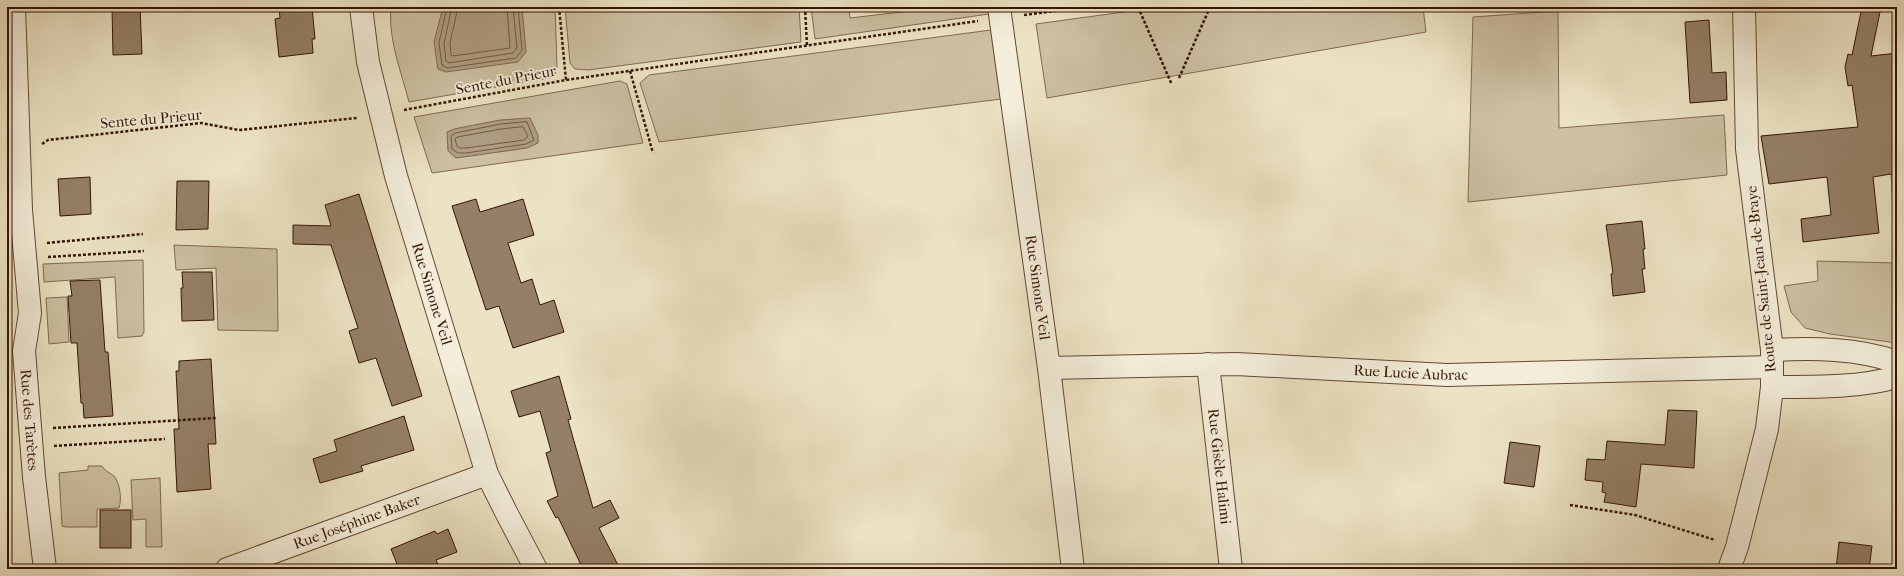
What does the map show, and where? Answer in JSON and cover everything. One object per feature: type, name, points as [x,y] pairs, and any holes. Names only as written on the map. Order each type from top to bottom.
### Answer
[{"type":"street","name":"Rue des Tarètes","points":[[14,7],[19,156],[30,313],[24,351],[31,438],[45,569]]},
{"type":"street","name":"Rue Simone Veil","points":[[361,7],[368,62],[396,176],[487,474],[536,569]]},
{"type":"street","name":"Route de Saint-Jean-de-Braye","points":[[1729,569],[1737,547],[1767,429],[1772,368],[1747,149],[1744,7]]},
{"type":"street","name":"Rue Simone Veil","points":[[1000,12],[1049,368],[1073,569]]},
{"type":"street","points":[[1772,368],[1812,348],[1880,356],[1897,362]]},
{"type":"street","name":"Rue Gisèle Halimi","points":[[1208,364],[1231,569]]},
{"type":"street","name":"Rue Lucie Aubrac","points":[[1049,368],[1236,364],[1447,375],[1772,368]]},
{"type":"street","points":[[1772,368],[1811,387],[1882,381],[1897,377]]},
{"type":"street","name":"Rue Joséphine Baker","points":[[227,569],[487,474]]},
{"type":"path","points":[[559,7],[566,80]]},
{"type":"path","points":[[805,7],[807,46]]},
{"type":"path","name":"Sente du Prieur","points":[[19,156],[28,154],[48,140],[201,123],[239,130],[382,114],[566,80],[807,46],[1000,12],[1087,7]]},
{"type":"path","points":[[1138,7],[1172,85]]},
{"type":"path","points":[[1179,78],[1210,7]]},
{"type":"path","points":[[630,71],[653,153]]},
{"type":"path","points":[[25,252],[143,234]]},
{"type":"path","points":[[25,252],[144,251]]},
{"type":"path","points":[[31,438],[216,418]]},
{"type":"path","points":[[31,438],[165,439]]},
{"type":"path","points":[[1570,505],[1635,515],[1737,547]]},
{"type":"shaded area","points":[[391,7],[555,7],[557,67],[554,77],[409,102],[393,43],[391,31]]},
{"type":"shaded area","points":[[565,7],[799,7],[801,42],[588,70],[575,69],[570,63]]},
{"type":"shaded area","points":[[811,7],[849,7],[850,18],[944,7],[988,7],[989,14],[815,39]]},
{"type":"shaded area","points":[[1160,7],[1423,7],[1426,32],[1047,98],[1036,24]]},
{"type":"shaded area","points":[[1558,11],[1559,128],[1724,115],[1727,175],[1468,202],[1473,17]]},
{"type":"shaded area","points":[[991,30],[1001,99],[659,142],[640,83],[649,75]]},
{"type":"shaded area","points":[[620,81],[627,84],[643,143],[432,173],[414,117]]},
{"type":"shaded area","points":[[1897,173],[1897,343],[1830,334],[1805,328],[1791,312],[1784,286],[1818,281],[1817,261],[1896,263],[1891,174]]},
{"type":"shaded area","points":[[174,245],[277,249],[278,331],[218,330],[216,268],[176,270]]},
{"type":"shaded area","points":[[143,260],[144,332],[142,336],[118,338],[115,277],[44,282],[43,264]]},
{"type":"shaded area","points":[[67,297],[69,342],[49,344],[46,298]]},
{"type":"shaded area","points":[[88,466],[102,466],[106,471],[114,476],[120,491],[119,508],[97,509],[97,527],[62,526],[59,473],[88,470]]},
{"type":"shaded area","points":[[160,478],[162,547],[146,547],[146,519],[133,520],[131,480]]},
{"type":"water","points":[[443,7],[522,7],[526,52],[518,62],[446,72],[438,69],[434,42]]},
{"type":"water","points":[[530,118],[538,135],[538,143],[527,148],[456,158],[448,151],[447,132],[454,129],[500,120]]},
{"type":"building","points":[[112,7],[140,7],[142,54],[113,55]]},
{"type":"building","points":[[279,7],[312,7],[315,39],[312,39],[313,53],[279,57],[275,19],[280,18]]},
{"type":"building","points":[[1862,7],[1881,7],[1871,56],[1897,53],[1897,173],[1873,177],[1879,233],[1803,242],[1801,219],[1831,215],[1827,177],[1769,184],[1761,136],[1858,127],[1852,85],[1848,86],[1845,67],[1848,54],[1852,55]]},
{"type":"building","points":[[1709,20],[1712,73],[1726,72],[1727,100],[1690,103],[1685,22]]},
{"type":"building","points":[[90,177],[91,214],[60,216],[58,179]]},
{"type":"building","points":[[177,181],[209,181],[208,229],[176,230]]},
{"type":"building","points":[[359,194],[422,396],[392,406],[376,358],[359,363],[349,331],[358,328],[331,245],[293,244],[293,225],[331,226],[325,205]]},
{"type":"building","points":[[476,199],[480,212],[523,199],[534,235],[508,243],[521,283],[532,279],[540,305],[554,300],[564,332],[513,348],[499,306],[486,310],[452,206]]},
{"type":"building","points":[[1642,221],[1645,249],[1643,249],[1645,269],[1642,269],[1645,292],[1613,296],[1611,274],[1613,273],[1606,225]]},
{"type":"building","points":[[182,272],[212,272],[214,320],[182,321]]},
{"type":"building","points":[[100,280],[105,352],[108,352],[113,416],[84,418],[83,403],[81,403],[77,343],[71,343],[68,296],[72,296],[70,281]]},
{"type":"building","points":[[211,359],[216,444],[208,444],[211,489],[177,492],[174,429],[179,429],[176,371],[179,371],[179,361]]},
{"type":"building","points":[[559,376],[571,419],[568,420],[593,508],[610,500],[619,518],[599,528],[620,569],[583,569],[558,517],[556,518],[547,501],[558,496],[546,453],[551,451],[540,411],[519,417],[511,391]]},
{"type":"building","points":[[1668,410],[1697,411],[1694,468],[1641,464],[1636,507],[1604,502],[1606,493],[1602,492],[1603,482],[1585,480],[1587,459],[1605,460],[1607,441],[1665,445]]},
{"type":"building","points":[[404,416],[414,450],[361,466],[363,471],[320,483],[313,459],[337,451],[334,440]]},
{"type":"building","points":[[1510,442],[1540,446],[1534,487],[1504,483]]},
{"type":"building","points":[[100,510],[131,510],[131,548],[100,548]]},
{"type":"building","points":[[448,529],[457,552],[436,560],[440,569],[399,569],[391,549],[435,531],[437,534]]},
{"type":"building","points":[[1839,542],[1872,546],[1869,569],[1836,569]]}]
